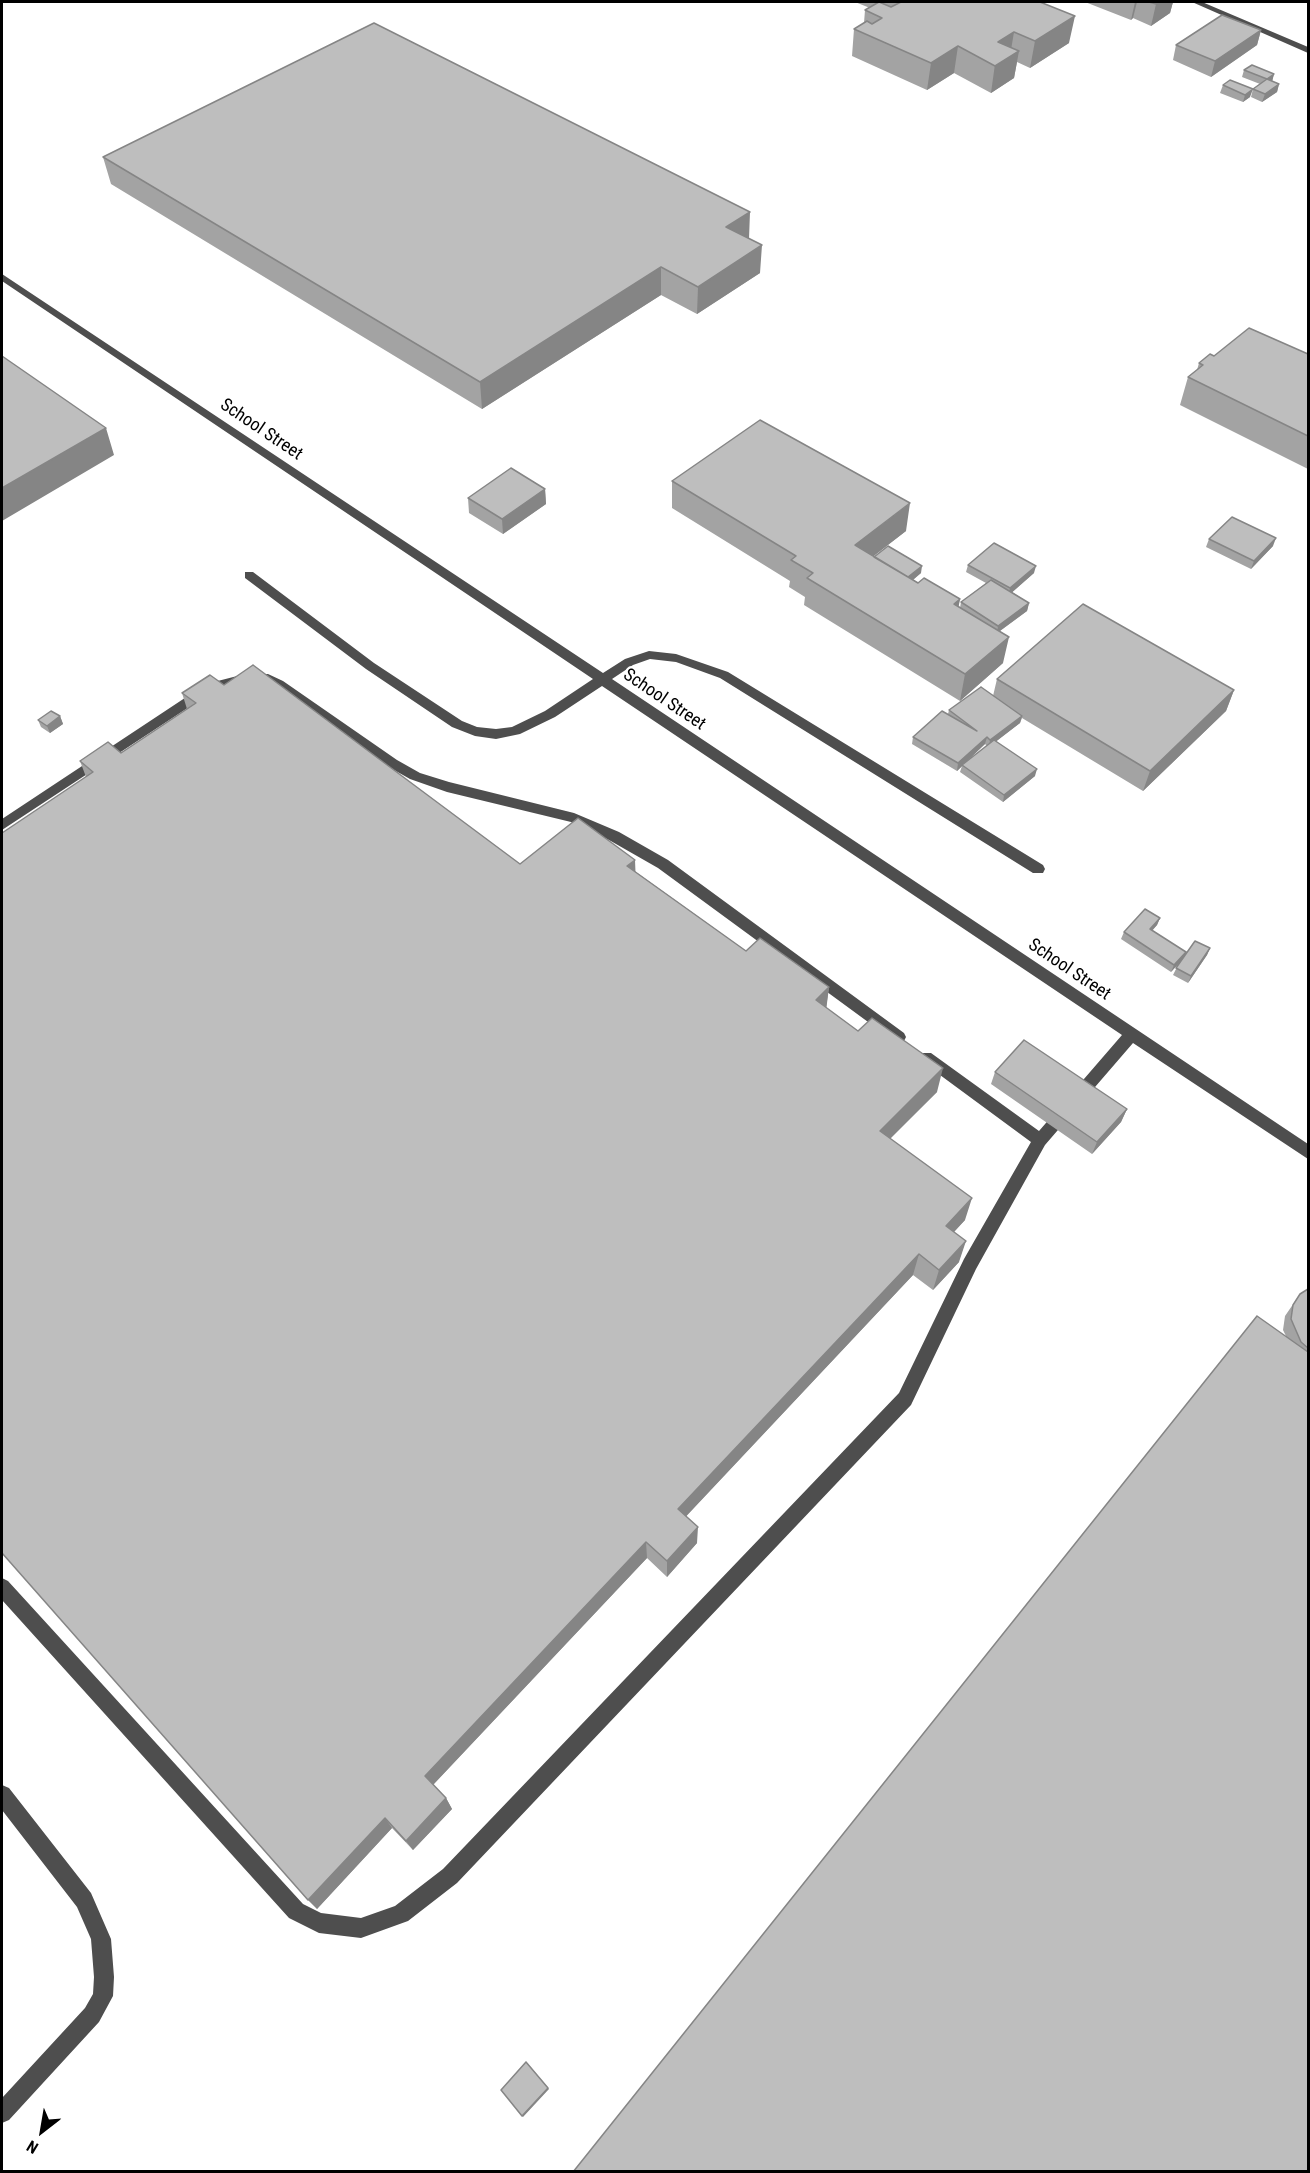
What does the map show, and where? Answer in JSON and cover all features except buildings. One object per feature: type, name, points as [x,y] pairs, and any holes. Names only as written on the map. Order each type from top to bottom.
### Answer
[{"type":"street","points":[[1196,2],[1308,50]]},
{"type":"street","name":"School Street","points":[[2,277],[1308,1152]]},
{"type":"street","points":[[249,575],[370,666],[457,724],[476,731],[496,734],[515,731],[550,714],[629,663],[650,655],[676,658],[724,675],[1038,869]]},
{"type":"street","points":[[2,825],[212,687],[245,678],[268,680],[279,684],[392,763],[416,776],[457,789],[574,818],[614,836],[663,864],[1040,1140]]},
{"type":"street","points":[[2,1587],[296,1911],[319,1923],[361,1928],[401,1914],[450,1876],[905,1399],[970,1264],[1040,1140],[1132,1034]]},
{"type":"street","points":[[2,1795],[84,1900],[102,1939],[104,1977],[103,1996],[92,2015],[2,2114]]}]
